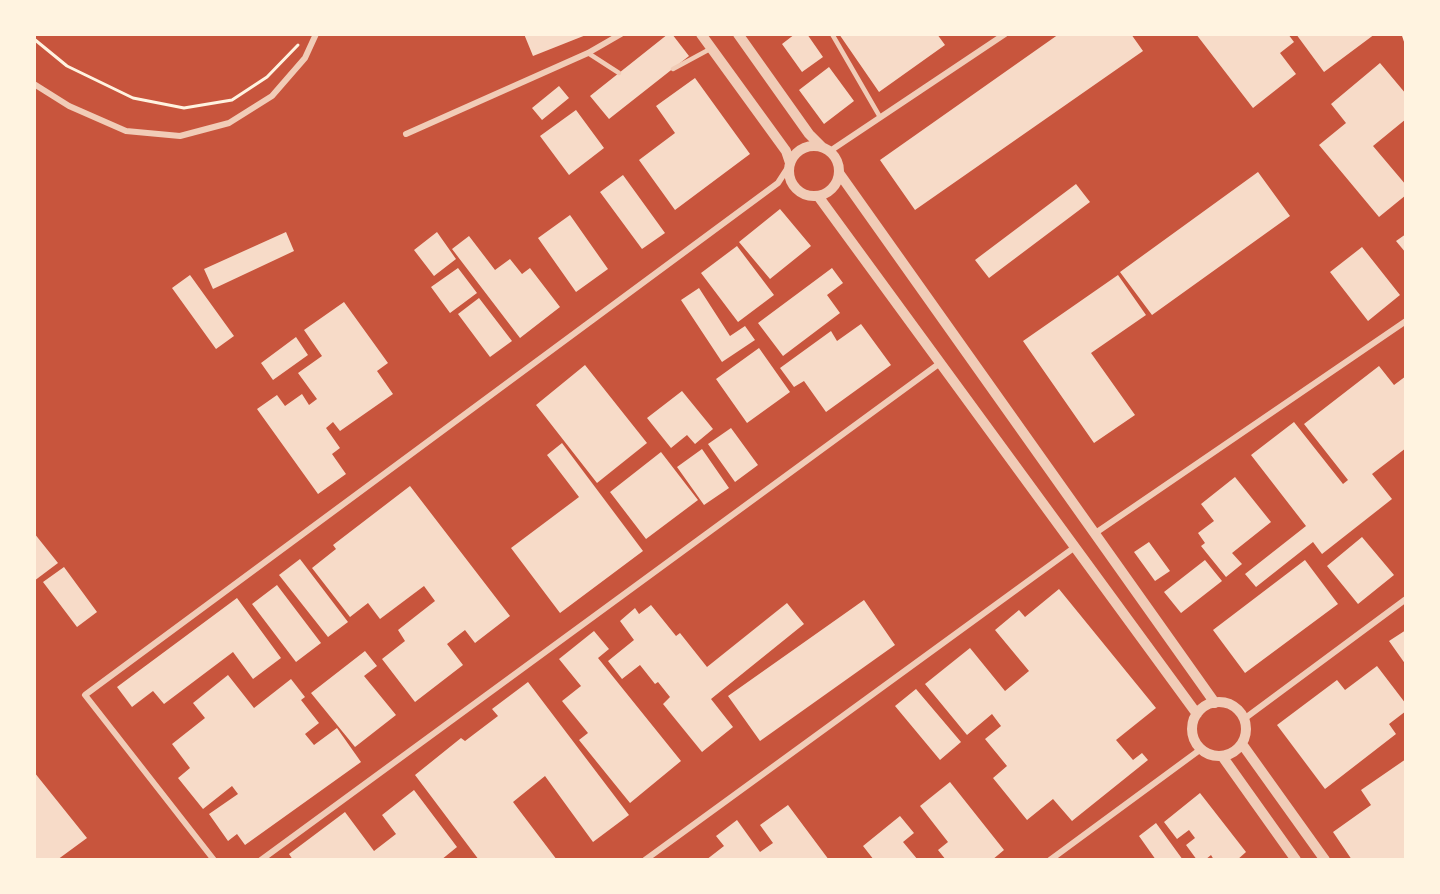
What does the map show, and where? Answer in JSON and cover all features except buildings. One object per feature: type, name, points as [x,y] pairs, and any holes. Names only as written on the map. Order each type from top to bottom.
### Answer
[{"type":"street","points":[[34,84],[69,106],[126,131],[180,136],[229,123],[272,96],[305,58],[316,34]]},
{"type":"street","points":[[406,134],[588,53],[621,34]]},
{"type":"street","points":[[701,34],[786,151],[789,177],[797,190],[811,196],[826,193],[837,181],[839,165],[835,157],[809,134],[738,34]]},
{"type":"street","points":[[214,860],[85,695],[778,183],[798,151],[814,145],[826,149],[880,117],[1005,34]]},
{"type":"street","points":[[839,173],[1215,703]]},
{"type":"street","points":[[818,196],[1197,714]]},
{"type":"street","points":[[1095,534],[1406,321]]},
{"type":"street","points":[[261,860],[940,363]]},
{"type":"street","points":[[645,860],[1075,547]]},
{"type":"street","points":[[1244,719],[1406,599]]},
{"type":"street","points":[[1223,702],[1232,705],[1244,719],[1246,736],[1232,754],[1222,756],[1209,754],[1201,749],[1192,733],[1197,714],[1206,706],[1215,703],[1223,702]]},
{"type":"street","points":[[1242,744],[1325,860]]},
{"type":"street","points":[[1050,860],[1201,749]]},
{"type":"street","points":[[1222,756],[1296,860]]},
{"type":"lane","points":[[832,34],[880,117]]},
{"type":"lane","points":[[673,69],[711,48]]},
{"type":"lane","points":[[588,53],[619,73]]},
{"type":"path","points":[[1403,34],[1406,43]]},
{"type":"path","points":[[34,39],[67,66],[133,98],[184,108],[232,100],[267,77],[304,38]]}]
